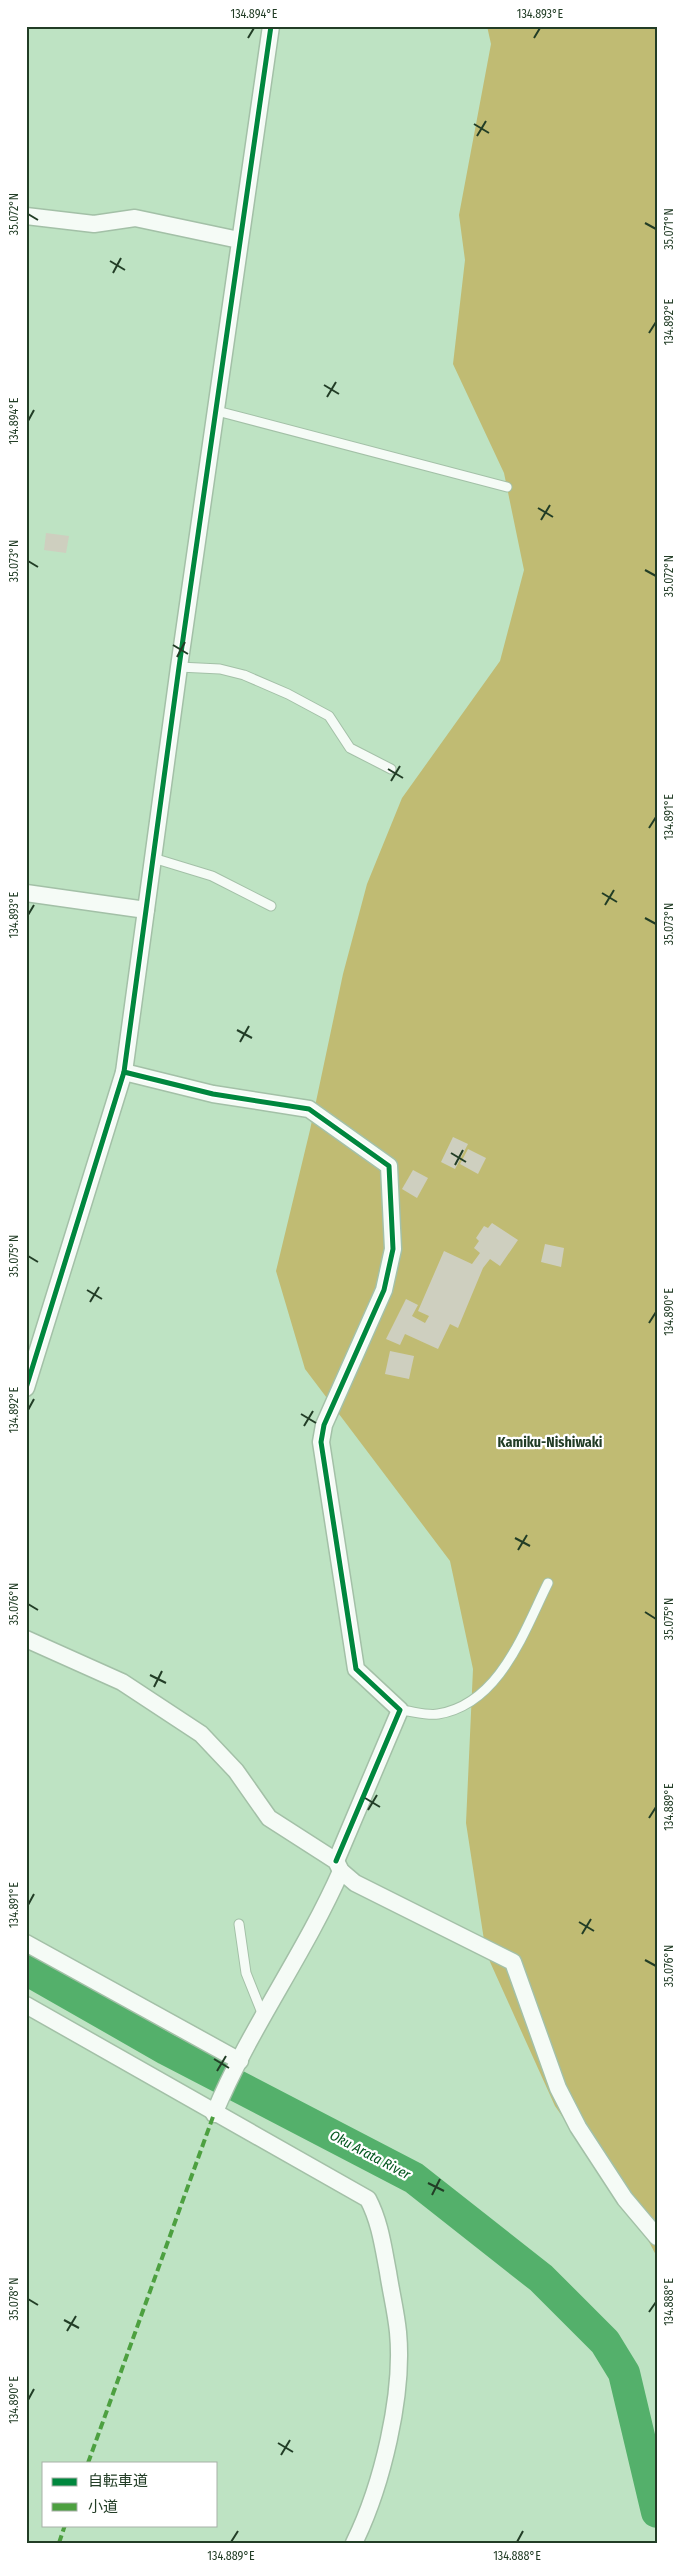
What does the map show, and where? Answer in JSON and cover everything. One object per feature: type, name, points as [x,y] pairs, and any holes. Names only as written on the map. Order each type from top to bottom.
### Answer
[{"type":"street","points":[[26,1388],[124,1072],[179,667],[217,411],[239,240],[270,26]]},
{"type":"street","points":[[26,216],[94,224],[135,218],[239,240]]},
{"type":"street","points":[[26,893],[146,910]]},
{"type":"street","points":[[124,1072],[213,1094],[309,1109],[389,1166],[393,1249],[384,1290],[370,1317],[324,1425],[321,1442],[356,1669],[400,1710],[322,1914],[215,2110]]},
{"type":"street","points":[[26,1639],[122,1682],[201,1734],[236,1771],[269,1818],[339,1866],[355,1882],[513,1962],[558,2088],[578,2127],[625,2199],[657,2237]]},
{"type":"street","points":[[26,1943],[239,2063]]},
{"type":"street","points":[[26,2006],[215,2110],[368,2199],[378,2217],[398,2332],[398,2386],[388,2441],[364,2522],[354,2543]]},
{"type":"lane","points":[[217,411],[507,487]]},
{"type":"lane","points":[[179,667],[220,669],[244,674],[288,694],[329,716],[350,748],[390,769]]},
{"type":"lane","points":[[153,858],[178,864],[212,876],[271,906]]},
{"type":"lane","points":[[400,1710],[437,1714],[462,1707],[486,1690],[509,1660],[548,1583]]},
{"type":"lane","points":[[239,1924],[246,1973],[264,2018]]},
{"type":"shaded area","points":[[487,26],[657,26],[657,2257],[648,2240],[555,2106],[486,1953],[466,1823],[473,1669],[450,1561],[305,1369],[276,1271],[310,1130],[343,974],[367,884],[402,798],[500,661],[524,570],[504,473],[453,364],[465,260],[459,215],[491,44]]},
{"type":"building","points":[[46,533],[69,536],[66,553],[44,550]]},
{"type":"building","points":[[453,1137],[468,1144],[455,1169],[441,1162]]},
{"type":"building","points":[[468,1149],[486,1158],[478,1174],[460,1164]]},
{"type":"building","points":[[413,1170],[428,1178],[417,1198],[402,1189]]},
{"type":"building","points":[[492,1223],[518,1240],[500,1266],[490,1259],[483,1268],[458,1328],[450,1324],[438,1349],[405,1334],[400,1345],[386,1339],[406,1299],[418,1305],[412,1316],[425,1323],[429,1316],[418,1311],[444,1251],[472,1264],[480,1253],[474,1248],[479,1241],[476,1238],[484,1226],[488,1228]]},
{"type":"building","points":[[545,1244],[564,1248],[561,1267],[541,1262]]},
{"type":"building","points":[[390,1351],[414,1356],[409,1379],[385,1374]]},
{"type":"waterway","name":"Oku Arata River","points":[[26,1969],[166,2049],[414,2178],[541,2278],[605,2342],[624,2373],[657,2512]]},
{"type":"marked path","points":[[88,2462],[214,2114]]},
{"type":"marked path","points":[[59,2543],[65,2526]]},
{"type":"cycle path","points":[[26,1388],[124,1072],[179,667],[271,26]]},
{"type":"cycle path","points":[[124,1072],[213,1094],[309,1109],[389,1166],[393,1249],[384,1290],[324,1425],[321,1442],[356,1669],[400,1710],[336,1861]]},
{"type":"district","name":"Kamiku-Nishiwaki","points":[[550,1442]]}]
